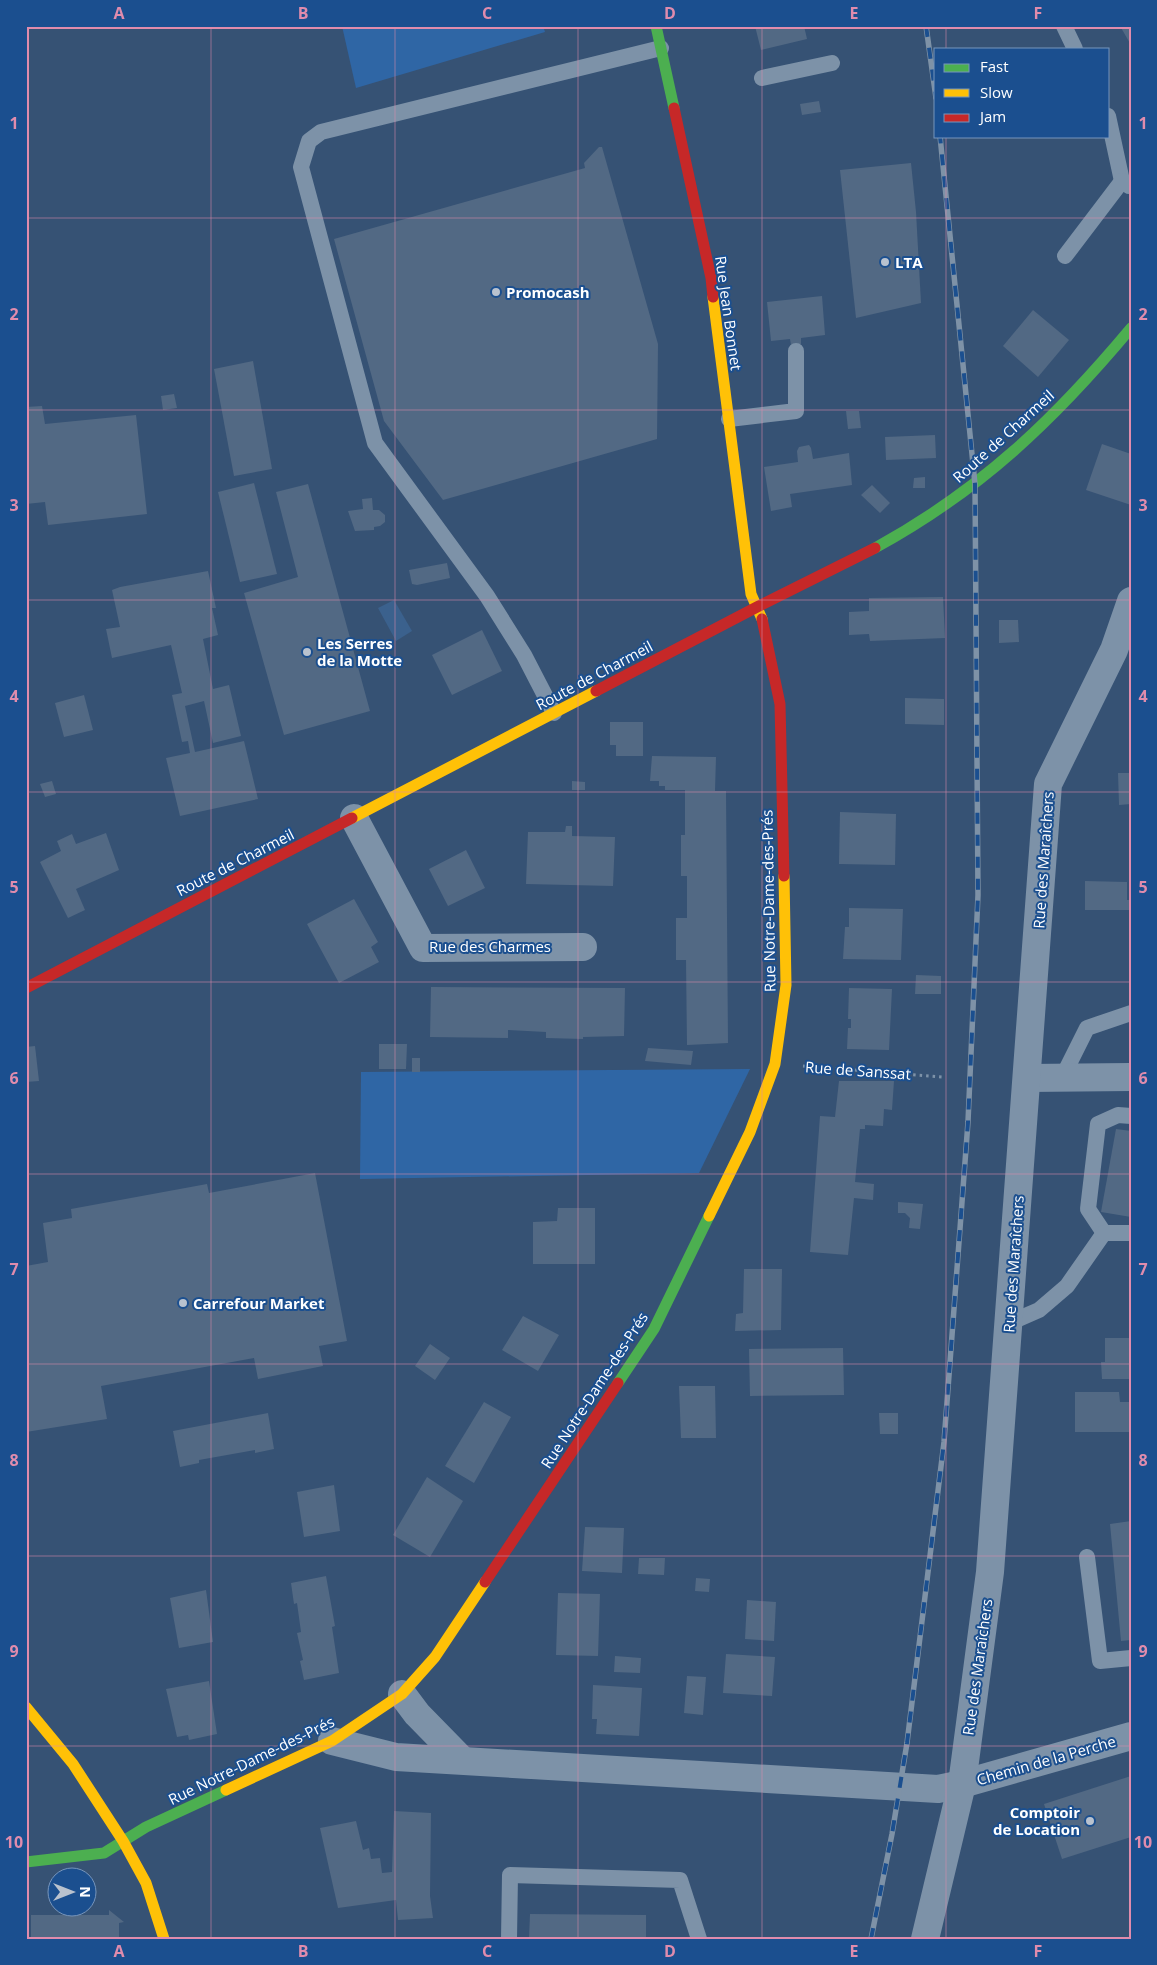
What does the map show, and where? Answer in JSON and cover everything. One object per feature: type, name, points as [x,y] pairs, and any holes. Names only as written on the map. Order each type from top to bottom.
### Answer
[{"type":"street","name":"Rue Jean Bonnet","points":[[656,26],[711,278],[751,594],[757,607]]},
{"type":"street","name":"Route de Charmeil","points":[[26,988],[757,607],[838,568],[907,530],[975,484],[1047,421],[1129,334]]},
{"type":"street","name":"Rue des Maraîchers","points":[[925,1939],[962,1784],[990,1572],[1028,1078],[1048,784],[1114,650],[1131,601]]},
{"type":"street","name":"Rue Notre-Dame-des-Prés","points":[[26,1862],[104,1853],[146,1827],[332,1741],[402,1694],[435,1657],[654,1329],[750,1132],[775,1064],[786,985],[780,704],[764,624],[757,607]]},
{"type":"street","name":"Rue des Charmes","points":[[354,818],[423,948],[583,947]]},
{"type":"street","points":[[1028,1078],[1131,1077]]},
{"type":"street","points":[[402,1694],[423,1720],[462,1760]]},
{"type":"street","points":[[26,1707],[73,1764],[123,1841],[146,1883],[164,1939]]},
{"type":"street","name":"Chemin de la Perche","points":[[332,1741],[396,1757],[938,1788],[962,1784],[1131,1736]]},
{"type":"lane","points":[[1064,26],[1075,48]]},
{"type":"lane","points":[[554,713],[524,656],[487,596],[375,443],[301,167],[309,141],[321,132],[661,48]]},
{"type":"lane","points":[[762,78],[832,63]]},
{"type":"lane","points":[[1065,256],[1126,184],[1110,124]]},
{"type":"lane","points":[[729,418],[796,411],[796,351]]},
{"type":"lane","points":[[1062,1078],[1087,1028],[1131,1014]]},
{"type":"lane","points":[[1104,1233],[1088,1209],[1098,1124],[1118,1115],[1131,1116]]},
{"type":"lane","points":[[1009,1322],[1038,1310],[1067,1286],[1104,1233]]},
{"type":"lane","points":[[1104,1233],[1131,1233]]},
{"type":"lane","points":[[1087,1557],[1100,1660],[1131,1658]]},
{"type":"lane","points":[[509,1939],[510,1875],[680,1880],[699,1939]]},
{"type":"path","name":"Rue de Sanssat","points":[[775,1064],[942,1077]]},
{"type":"shaded area","points":[[342,26],[543,26],[545,32],[356,88]]},
{"type":"shaded area","points":[[394,600],[412,631],[396,641],[378,608]]},
{"type":"shaded area","points":[[750,1069],[699,1173],[360,1179],[361,1072]]},
{"type":"building","points":[[755,26],[804,26],[807,39],[761,50]]},
{"type":"building","points":[[1120,26],[1131,26],[1131,45]]},
{"type":"building","points":[[819,101],[821,112],[802,115],[800,104]]},
{"type":"building","name":"Promocash","points":[[599,147],[602,147],[658,344],[657,439],[443,500],[384,421],[334,239],[585,168],[584,163]]},
{"type":"building","name":"LTA","points":[[911,163],[921,303],[856,318],[840,170]]},
{"type":"building","points":[[822,296],[825,335],[801,338],[801,344],[791,345],[790,339],[771,341],[767,302]]},
{"type":"building","points":[[1033,310],[1069,340],[1038,377],[1003,346]]},
{"type":"building","points":[[253,361],[272,469],[234,476],[214,369]]},
{"type":"building","points":[[174,394],[177,408],[163,410],[161,396]]},
{"type":"building","points":[[42,406],[45,424],[136,415],[147,514],[48,525],[45,502],[26,504],[26,407]]},
{"type":"building","points":[[846,411],[859,411],[861,428],[848,429]]},
{"type":"building","points":[[935,435],[936,458],[886,460],[885,437]]},
{"type":"building","points":[[1102,444],[1131,454],[1131,505],[1086,490]]},
{"type":"building","points":[[809,445],[813,459],[849,453],[852,485],[790,494],[792,507],[771,511],[764,467],[798,462],[797,451],[799,447]]},
{"type":"building","points":[[925,477],[925,488],[913,488],[914,478]]},
{"type":"building","points":[[254,483],[277,574],[240,582],[218,492]]},
{"type":"building","name":"Les Serres de la Motte","points":[[308,484],[370,711],[284,735],[244,593],[298,577],[276,492]]},
{"type":"building","points":[[872,485],[890,503],[880,513],[861,495]]},
{"type":"building","points":[[372,498],[373,510],[379,510],[385,515],[385,522],[380,526],[374,527],[374,530],[355,531],[348,511],[363,509],[362,499]]},
{"type":"building","points":[[447,563],[450,578],[417,585],[412,584],[409,570]]},
{"type":"building","points":[[208,571],[216,608],[212,608],[218,635],[203,639],[213,689],[229,685],[241,736],[213,743],[204,701],[185,706],[195,752],[244,741],[258,799],[180,816],[166,758],[190,753],[188,741],[182,742],[172,695],[182,693],[171,645],[112,658],[106,629],[120,627],[112,590]]},
{"type":"building","points":[[943,597],[945,638],[870,641],[869,634],[849,635],[849,612],[869,611],[869,598]]},
{"type":"building","points":[[999,620],[1018,620],[1019,642],[999,643]]},
{"type":"building","points":[[482,630],[502,671],[452,695],[432,655]]},
{"type":"building","points":[[84,695],[93,730],[64,737],[55,703]]},
{"type":"building","points":[[905,698],[944,699],[944,725],[905,724]]},
{"type":"building","points":[[610,722],[643,722],[643,756],[616,756],[616,745],[610,745]]},
{"type":"building","points":[[652,756],[716,757],[715,791],[726,791],[728,1043],[687,1045],[686,960],[676,960],[676,918],[687,918],[687,876],[681,876],[681,835],[685,835],[685,790],[665,790],[665,786],[659,786],[659,781],[650,781]]},
{"type":"building","points":[[1118,773],[1131,773],[1131,804],[1119,805]]},
{"type":"building","points":[[52,781],[56,794],[45,797],[40,784]]},
{"type":"building","points":[[572,781],[585,782],[585,790],[572,790]]},
{"type":"building","points":[[840,812],[896,814],[895,865],[839,864]]},
{"type":"building","points":[[566,826],[572,826],[572,836],[615,837],[613,886],[526,884],[528,832],[565,832]]},
{"type":"building","points":[[106,833],[119,870],[76,889],[85,910],[68,918],[40,862],[61,851],[57,841],[72,834],[76,844]]},
{"type":"building","points":[[466,850],[485,888],[448,906],[429,869]]},
{"type":"building","points":[[1085,881],[1127,882],[1127,900],[1131,900],[1131,910],[1085,910]]},
{"type":"building","points":[[354,899],[378,942],[371,947],[379,962],[339,983],[307,924]]},
{"type":"building","points":[[849,908],[903,909],[901,960],[843,959],[845,927],[849,927]]},
{"type":"building","points":[[916,975],[941,976],[941,994],[915,994]]},
{"type":"building","points":[[431,987],[625,988],[624,1036],[583,1037],[583,1039],[546,1038],[546,1032],[508,1030],[508,1038],[430,1037]]},
{"type":"building","points":[[849,988],[892,989],[889,1050],[847,1049],[848,1028],[851,1028],[851,1019],[848,1019]]},
{"type":"building","points":[[379,1044],[407,1044],[406,1069],[379,1069]]},
{"type":"building","points":[[35,1046],[39,1081],[26,1082],[26,1047]]},
{"type":"building","points":[[648,1048],[693,1051],[691,1065],[645,1061]]},
{"type":"building","points":[[412,1058],[420,1058],[420,1072],[412,1072]]},
{"type":"building","points":[[839,1081],[894,1081],[892,1110],[884,1109],[883,1126],[865,1125],[865,1129],[860,1129],[855,1182],[874,1184],[873,1200],[854,1198],[848,1255],[810,1252],[820,1116],[835,1117]]},
{"type":"building","points":[[1116,1129],[1131,1131],[1131,1217],[1101,1212]]},
{"type":"building","name":"Carrefour Market","points":[[315,1173],[347,1341],[319,1346],[323,1366],[258,1379],[254,1358],[101,1386],[107,1419],[26,1432],[26,1266],[48,1262],[43,1223],[72,1218],[71,1209],[207,1184],[209,1193]]},
{"type":"building","points":[[898,1202],[923,1204],[920,1229],[909,1228],[910,1218],[905,1213],[898,1213]]},
{"type":"building","points":[[558,1208],[595,1208],[595,1264],[533,1264],[533,1222],[557,1221]]},
{"type":"building","points":[[744,1269],[782,1269],[781,1330],[735,1331],[736,1314],[743,1313]]},
{"type":"building","points":[[523,1316],[559,1335],[538,1371],[502,1350]]},
{"type":"building","points":[[1105,1338],[1131,1338],[1131,1379],[1102,1379],[1101,1362],[1105,1362]]},
{"type":"building","points":[[430,1344],[450,1358],[435,1380],[415,1366]]},
{"type":"building","points":[[843,1348],[844,1395],[750,1396],[749,1349]]},
{"type":"building","points":[[679,1386],[715,1386],[716,1438],[681,1438]]},
{"type":"building","points":[[1075,1392],[1119,1392],[1120,1402],[1131,1402],[1131,1432],[1075,1432]]},
{"type":"building","points":[[484,1402],[511,1417],[474,1483],[445,1466]]},
{"type":"building","points":[[268,1413],[274,1449],[255,1453],[255,1450],[199,1460],[199,1463],[180,1467],[173,1431]]},
{"type":"building","points":[[879,1413],[898,1413],[898,1434],[880,1434]]},
{"type":"building","points":[[427,1477],[463,1501],[430,1557],[393,1535]]},
{"type":"building","points":[[334,1485],[340,1531],[304,1537],[297,1492]]},
{"type":"building","points":[[1131,1521],[1131,1640],[1121,1641],[1110,1524]]},
{"type":"building","points":[[585,1527],[624,1528],[622,1573],[582,1571]]},
{"type":"building","points":[[639,1558],[665,1558],[664,1575],[638,1574]]},
{"type":"building","points":[[326,1576],[335,1626],[332,1627],[339,1673],[304,1680],[300,1661],[303,1660],[297,1633],[301,1632],[297,1603],[294,1604],[291,1583]]},
{"type":"building","points":[[696,1578],[710,1579],[709,1592],[695,1591]]},
{"type":"building","points":[[206,1590],[213,1642],[179,1648],[170,1598]]},
{"type":"building","points":[[558,1593],[600,1594],[598,1656],[556,1655]]},
{"type":"building","points":[[747,1600],[776,1602],[774,1641],[745,1639]]},
{"type":"building","points":[[726,1654],[775,1657],[772,1696],[723,1693]]},
{"type":"building","points":[[615,1656],[641,1658],[640,1673],[614,1672]]},
{"type":"building","points":[[687,1676],[706,1677],[703,1715],[684,1713]]},
{"type":"building","points":[[209,1681],[217,1734],[189,1740],[188,1735],[177,1737],[166,1689]]},
{"type":"building","points":[[593,1685],[642,1688],[639,1736],[596,1734],[597,1719],[592,1719]]},
{"type":"building","name":"Comptoir de Location","points":[[1131,1776],[1131,1837],[1062,1859],[1044,1804]]},
{"type":"building","points":[[394,1811],[431,1813],[430,1896],[433,1918],[398,1920],[396,1900],[338,1908],[320,1828],[356,1821],[363,1850],[369,1848],[371,1859],[380,1858],[382,1873],[392,1872]]},
{"type":"building","points":[[109,1910],[124,1922],[119,1923],[119,1939],[31,1939],[31,1915],[48,1915],[48,1918],[98,1918],[98,1915],[109,1915]]},
{"type":"building","points":[[530,1914],[646,1915],[646,1939],[529,1939]]},
{"type":"railway","points":[[926,26],[934,84]]},
{"type":"railway","points":[[871,1939],[892,1834],[907,1743],[944,1442],[968,1122],[978,895],[975,484],[940,138]]},
{"type":"traffic: fast","points":[[656,26],[674,108]]},
{"type":"traffic: fast","points":[[875,548],[949,502],[1014,451],[1073,393],[1131,328]]},
{"type":"traffic: fast","points":[[618,1383],[654,1329],[709,1216]]},
{"type":"traffic: fast","points":[[26,1862],[104,1853],[146,1827],[226,1790]]},
{"type":"traffic: slow","points":[[713,297],[751,594],[762,619]]},
{"type":"traffic: slow","points":[[352,818],[596,691]]},
{"type":"traffic: slow","points":[[709,1216],[750,1132],[775,1064],[786,985],[784,876]]},
{"type":"traffic: slow","points":[[226,1790],[332,1741],[402,1694],[435,1657],[485,1582]]},
{"type":"traffic: slow","points":[[26,1707],[73,1764],[123,1841],[146,1883],[164,1939]]},
{"type":"traffic: jam","points":[[674,108],[711,278],[713,297]]},
{"type":"traffic: jam","points":[[596,691],[875,548]]},
{"type":"traffic: jam","points":[[762,619],[780,704],[784,876]]},
{"type":"traffic: jam","points":[[26,988],[352,818]]},
{"type":"traffic: jam","points":[[485,1582],[618,1383]]},
{"type":"place","name":"LTA","points":[[885,262]]},
{"type":"place","name":"Promocash","points":[[496,292]]},
{"type":"place","name":"Les Serres de la Motte","points":[[307,652]]},
{"type":"place","name":"Carrefour Market","points":[[183,1303]]},
{"type":"place","name":"Comptoir de Location","points":[[1090,1821]]}]
